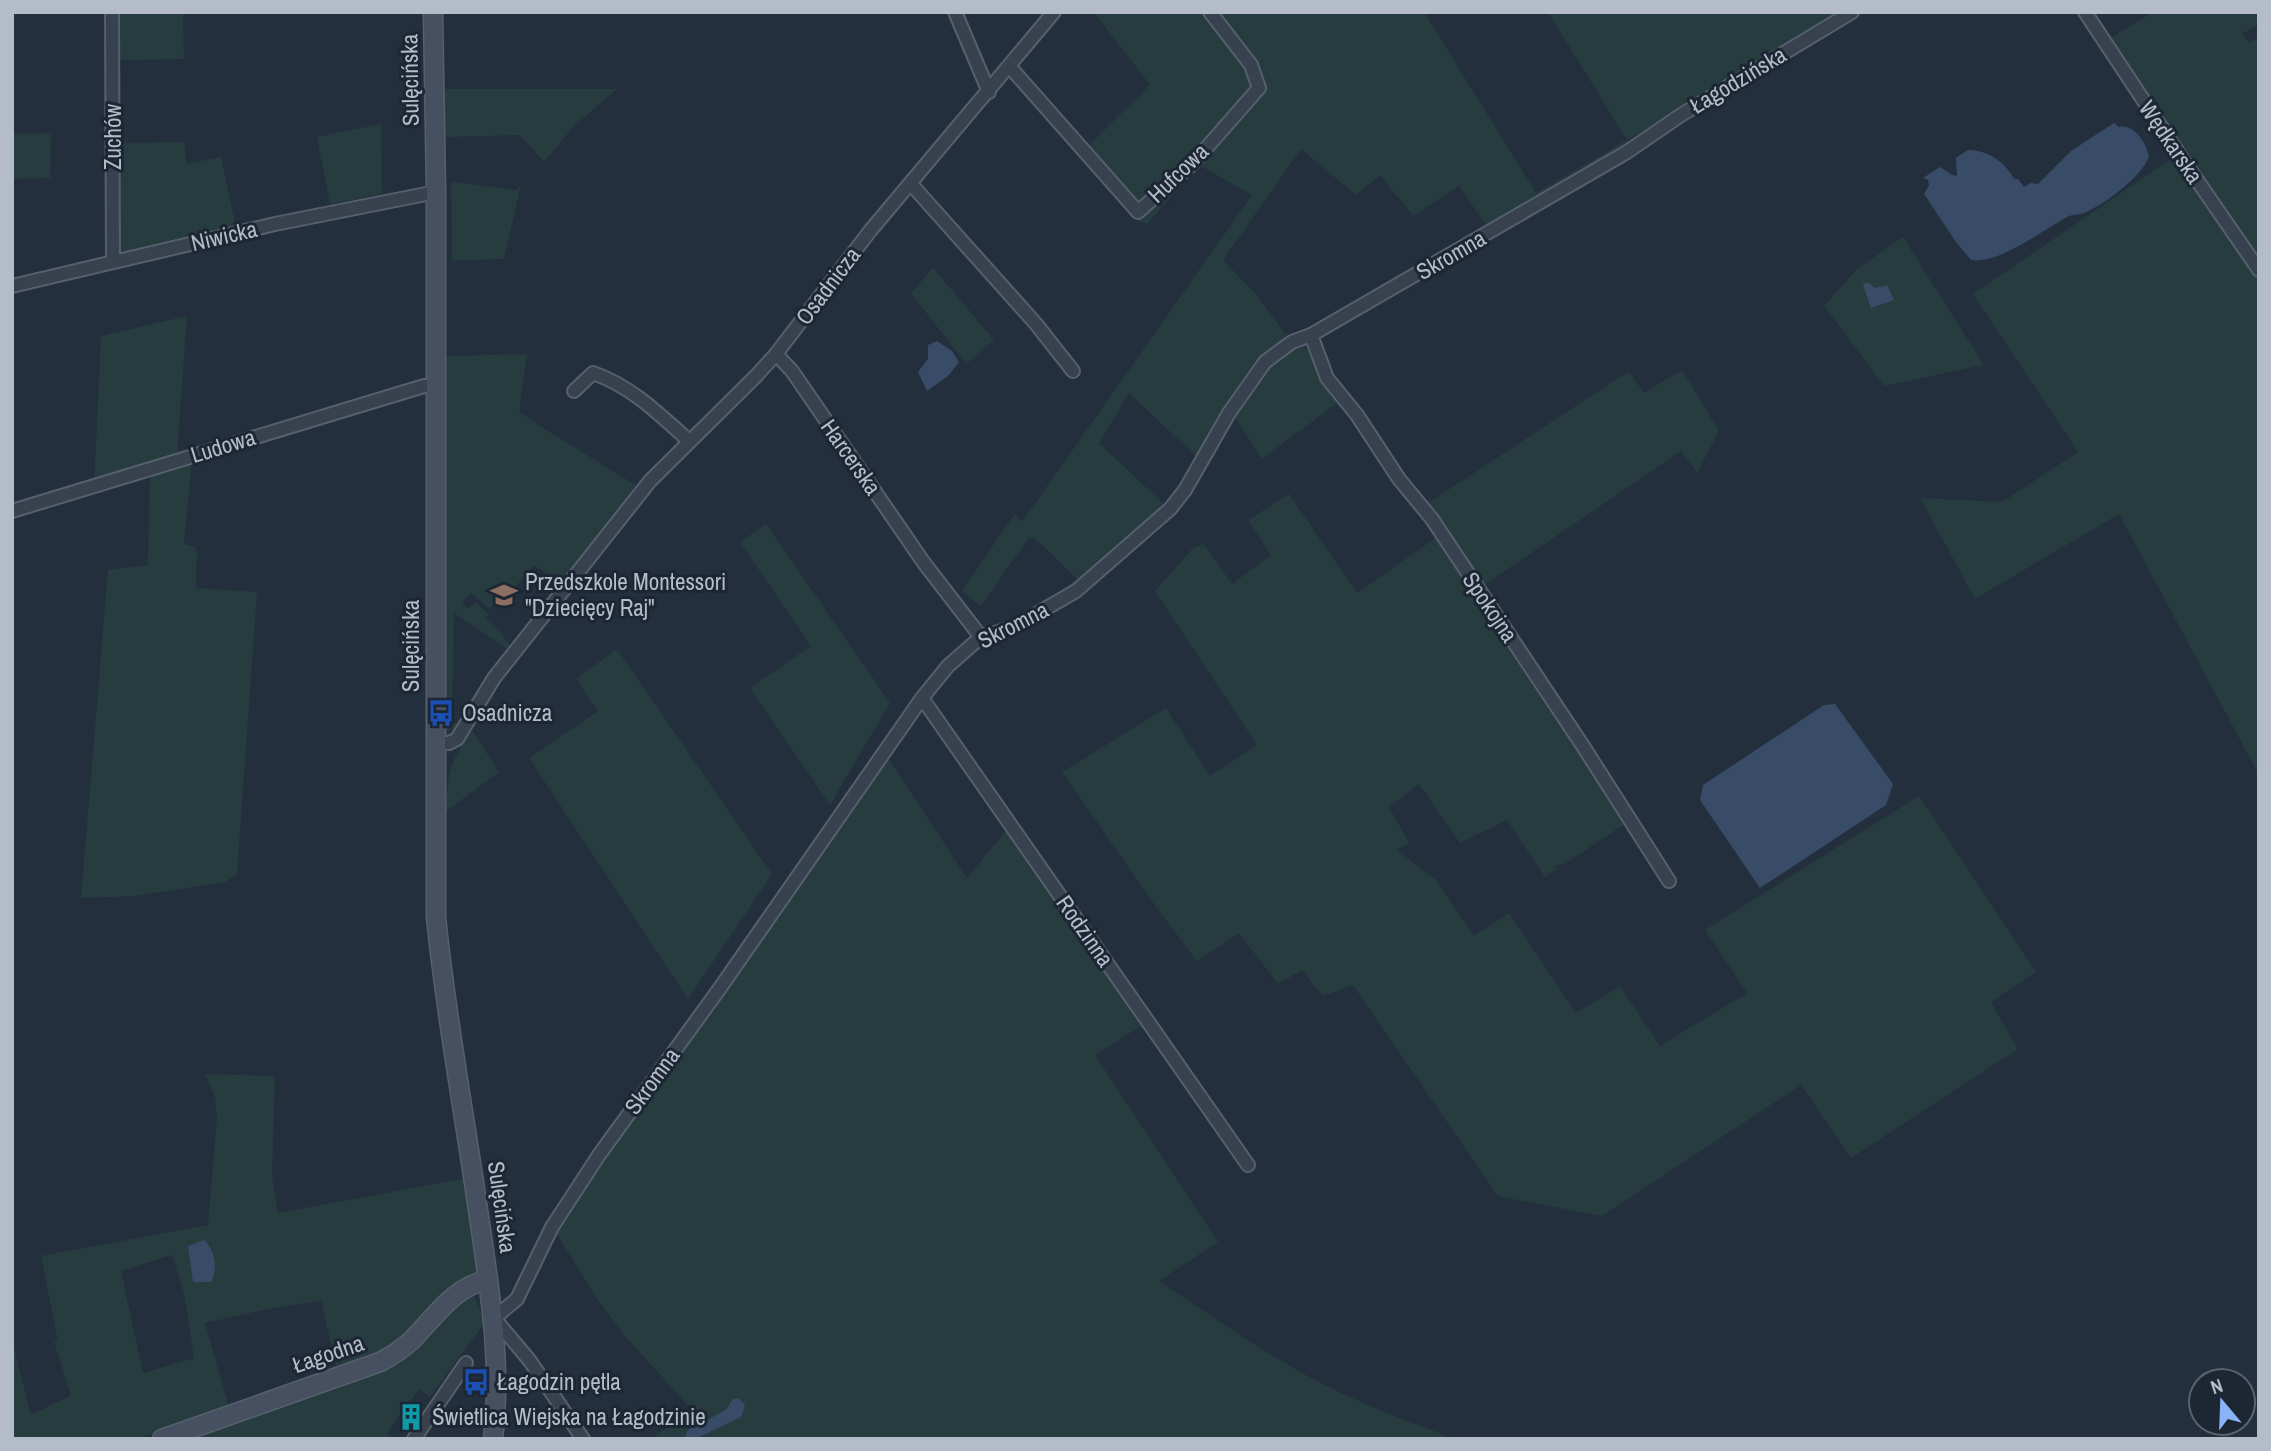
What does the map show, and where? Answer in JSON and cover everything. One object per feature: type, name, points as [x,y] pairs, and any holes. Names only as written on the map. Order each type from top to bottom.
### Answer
[{"type":"street","name":"Zuchów","points":[[112,12],[113,261]]},
{"type":"street","name":"Sulęcińska","points":[[433,12],[436,192],[436,917],[444,992],[494,1318],[497,1406],[493,1439]]},
{"type":"street","points":[[955,12],[989,92]]},
{"type":"street","name":"Osadnicza","points":[[437,743],[449,743],[457,738],[494,678],[650,481],[776,354],[870,232],[1054,12]]},
{"type":"street","name":"Hufcowa","points":[[1010,67],[1138,212],[1194,162],[1259,88],[1251,65],[1210,12]]},
{"type":"street","name":"Łagodzińska","points":[[1627,152],[1681,115],[1852,12]]},
{"type":"street","name":"Wędkarska","points":[[2085,12],[2180,157],[2259,270]]},
{"type":"street","name":"Skromna","points":[[494,1318],[517,1299],[552,1227],[599,1155],[750,947],[922,698],[948,666],[981,637],[1012,628],[1076,591],[1170,509],[1185,490],[1229,413],[1265,362],[1292,342],[1311,335],[1627,152]]},
{"type":"street","points":[[911,184],[1036,324],[1073,371]]},
{"type":"street","name":"Niwicka","points":[[12,286],[377,202],[436,192]]},
{"type":"street","name":"Spokojna","points":[[1311,335],[1327,378],[1357,415],[1399,479],[1432,519],[1669,881]]},
{"type":"street","name":"Harcerska","points":[[776,354],[792,371],[924,563],[981,637]]},
{"type":"street","points":[[574,391],[593,373],[613,380],[649,405],[689,441]]},
{"type":"street","name":"Ludowa","points":[[12,511],[251,437],[424,386],[436,386]]},
{"type":"street","name":"Rodzinna","points":[[922,698],[1248,1165]]},
{"type":"street","name":"Łagodna","points":[[162,1439],[380,1362],[411,1341],[456,1295],[476,1282],[488,1280]]},
{"type":"street","points":[[494,1318],[530,1361],[583,1439]]},
{"type":"street","points":[[414,1439],[466,1363]]},
{"type":"green space","points":[[117,12],[183,12],[184,59],[113,60]]},
{"type":"green space","points":[[1094,12],[1424,12],[1536,193],[1627,140],[1548,12],[1840,12],[1628,140],[1635,153],[1494,237],[1459,186],[1413,216],[1380,175],[1356,195],[1301,149],[1223,260],[1255,293],[1290,340],[1307,349],[1340,401],[1262,459],[1232,413],[1201,461],[1129,393],[1099,443],[1170,510],[1083,585],[1034,537],[1029,537],[981,606],[962,591],[1015,513],[1022,522],[1252,195],[1199,165],[1147,224],[1138,221],[1083,151],[1150,85]]},
{"type":"green space","points":[[2153,12],[2259,12],[2259,24],[2241,32],[2249,43],[2259,37],[2259,775],[2119,514],[1975,599],[1920,498],[2002,502],[2078,452],[1973,294],[2178,154],[2104,42]]},
{"type":"green space","points":[[443,89],[617,89],[574,126],[544,162],[520,135],[444,137]]},
{"type":"green space","points":[[381,124],[382,194],[330,204],[317,137]]},
{"type":"green space","points":[[51,133],[50,178],[12,179],[12,134]]},
{"type":"green space","points":[[185,142],[186,164],[221,157],[236,227],[118,255],[116,143]]},
{"type":"green space","points":[[451,182],[516,190],[521,185],[504,259],[452,260]]},
{"type":"green space","points":[[1903,237],[1984,365],[1884,386],[1824,306],[1857,269]]},
{"type":"green space","points":[[933,268],[994,340],[966,364],[911,293]]},
{"type":"green space","points":[[187,316],[177,456],[192,458],[184,544],[195,547],[197,552],[196,588],[257,592],[237,874],[225,882],[135,896],[81,898],[108,570],[148,565],[150,469],[94,486],[101,336]]},
{"type":"green space","points":[[527,354],[519,411],[637,486],[600,538],[559,588],[547,574],[533,566],[507,597],[503,594],[490,609],[471,593],[462,603],[469,609],[475,602],[489,614],[485,619],[499,630],[511,647],[509,650],[454,613],[452,722],[461,726],[449,732],[444,728],[444,356]]},
{"type":"green space","points":[[1682,370],[1719,431],[1697,473],[1681,451],[1477,590],[1631,820],[1566,863],[1552,868],[1560,867],[1545,877],[1507,820],[1460,843],[1419,784],[1389,807],[1409,843],[1397,850],[1435,879],[1474,936],[1509,913],[1576,1013],[1620,986],[1660,1046],[1747,993],[1705,930],[1919,796],[2036,972],[1991,1002],[2018,1049],[1851,1158],[1801,1085],[1602,1216],[1498,1196],[1353,985],[1323,996],[1302,970],[1278,984],[1239,933],[1197,961],[1062,772],[1166,708],[1210,776],[1257,745],[1155,591],[1193,548],[1204,544],[1232,584],[1271,555],[1248,520],[1289,494],[1357,593],[1444,532],[1425,505],[1629,371],[1644,393]]},
{"type":"green space","points":[[766,524],[890,703],[830,805],[750,688],[811,646],[740,542]]},
{"type":"green space","points":[[617,649],[772,874],[688,999],[529,758],[598,711],[576,679]]},
{"type":"green space","points":[[470,727],[499,772],[445,812],[452,766]]},
{"type":"green space","points":[[889,759],[967,878],[1013,822],[1141,1026],[1095,1055],[1218,1242],[1159,1281],[1257,1346],[1317,1381],[1368,1405],[1455,1439],[650,1439],[693,1411],[626,1337],[595,1296],[555,1231]]},
{"type":"green space","points":[[205,1074],[275,1076],[272,1177],[278,1213],[467,1178],[480,1272],[395,1347],[337,1370],[321,1301],[278,1307],[205,1323],[229,1407],[138,1439],[12,1439],[12,1339],[31,1415],[71,1395],[54,1342],[58,1341],[41,1256],[208,1225],[217,1117],[215,1097]],"holes":[[[172,1255],[184,1293],[194,1358],[143,1373],[121,1271]]]},
{"type":"green space","points":[[473,1294],[485,1322],[430,1397],[419,1389],[387,1433],[394,1439],[201,1439],[199,1433],[399,1363],[447,1313]]},
{"type":"water","points":[[2114,123],[2135,131],[2146,146],[2149,157],[2138,173],[2121,190],[2092,209],[2069,216],[2021,245],[1994,257],[1971,260],[1924,194],[1929,185],[1928,180],[1923,178],[1940,167],[1957,176],[1956,158],[1968,150],[1995,158],[2024,187],[2031,183],[2038,184],[2071,151]]},
{"type":"water","points":[[1867,282],[1875,288],[1887,285],[1894,300],[1871,308],[1863,285]]},
{"type":"water","points":[[937,341],[952,351],[959,362],[948,376],[927,391],[918,372],[928,359],[928,345]]},
{"type":"water","points":[[1835,704],[1893,784],[1886,805],[1760,888],[1700,800],[1703,785],[1824,705]]},
{"type":"water","points":[[204,1240],[213,1254],[213,1277],[211,1282],[193,1282],[188,1246]]},
{"type":"water","points":[[738,1398],[745,1405],[741,1417],[695,1439],[684,1439],[688,1430],[726,1410],[732,1400]]},
{"type":"place","name":"Przedszkole Montessori \"Dziecięcy Raj\"","points":[[504,595]]},
{"type":"place","name":"Osadnicza","points":[[441,713]]},
{"type":"place","name":"Łagodzin pętla","points":[[476,1382]]},
{"type":"place","name":"Świetlica Wiejska na Łagodzinie","points":[[411,1417]]}]
